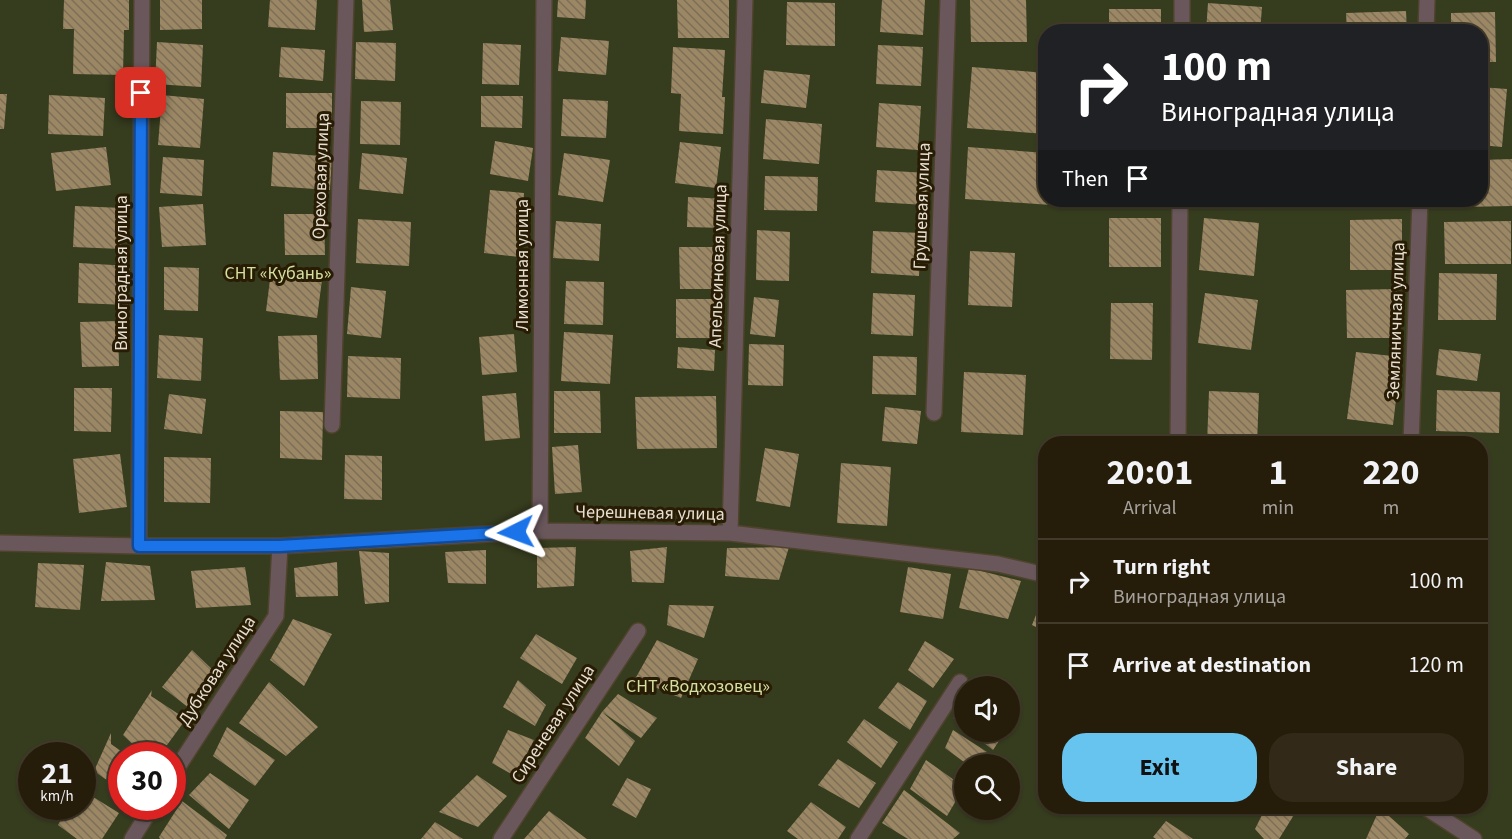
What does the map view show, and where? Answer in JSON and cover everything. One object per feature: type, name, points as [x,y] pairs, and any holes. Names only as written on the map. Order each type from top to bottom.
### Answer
[{"type":"street","name":"Виноградная улица","points":[[139,546],[142,0]]},
{"type":"street","name":"Ореховая улица","points":[[333,425],[346,0]]},
{"type":"street","name":"Лимонная улица","points":[[540,531],[543,0]]},
{"type":"street","name":"Апельсиновая улица","points":[[730,533],[745,0]]},
{"type":"street","name":"Грушевая улица","points":[[934,413],[948,0]]},
{"type":"street","points":[[1182,0],[1182,24]]},
{"type":"street","points":[[1426,24],[1428,0]]},
{"type":"street","points":[[1178,436],[1180,207]]},
{"type":"street","name":"Земляничная улица","points":[[1411,436],[1420,207]]},
{"type":"street","name":"Черешневая улица","points":[[0,543],[280,546],[540,531],[730,533],[998,564],[1038,573]]},
{"type":"street","name":"Дубковая улица","points":[[186,754],[276,616],[280,546]]},
{"type":"street","name":"Сиреневая улица","points":[[501,839],[638,631]]},
{"type":"street","points":[[858,839],[954,691]]},
{"type":"street","points":[[1436,814],[1474,839]]},
{"type":"street","points":[[132,839],[144,820]]},
{"type":"green space","name":"СНТ «Кубань»","points":[[0,0],[1512,0],[1512,839],[0,839]]},
{"type":"building","points":[[64,0],[129,0],[129,30],[124,30],[123,75],[73,74],[74,29],[63,29]]},
{"type":"building","points":[[160,0],[202,0],[202,29],[160,30]]},
{"type":"building","points":[[270,0],[317,0],[315,30],[268,27]]},
{"type":"building","points":[[362,0],[390,0],[393,30],[364,32]]},
{"type":"building","points":[[558,0],[586,0],[585,19],[557,17]]},
{"type":"building","points":[[677,0],[729,0],[729,38],[678,38]]},
{"type":"building","points":[[882,0],[925,0],[923,35],[880,32]]},
{"type":"building","points":[[970,0],[1026,0],[1027,42],[971,42]]},
{"type":"building","points":[[787,2],[835,3],[835,46],[786,45]]},
{"type":"building","points":[[1208,3],[1262,7],[1261,24],[1207,24]]},
{"type":"building","points":[[1109,9],[1161,9],[1161,24],[1109,24]]},
{"type":"building","points":[[1406,11],[1407,24],[1347,24],[1346,13]]},
{"type":"building","points":[[1495,12],[1496,62],[1488,62],[1488,24],[1451,24],[1451,13]]},
{"type":"building","points":[[561,37],[609,41],[606,75],[558,71]]},
{"type":"building","points":[[157,42],[203,45],[201,87],[155,84]]},
{"type":"building","points":[[356,42],[396,43],[395,81],[355,79]]},
{"type":"building","points":[[483,43],[521,45],[519,85],[482,84]]},
{"type":"building","points":[[878,45],[923,47],[921,86],[876,84]]},
{"type":"building","points":[[281,47],[325,50],[323,81],[279,77]]},
{"type":"building","points":[[673,47],[725,50],[722,97],[725,97],[723,134],[679,131],[681,94],[671,93]]},
{"type":"building","points":[[972,67],[1038,72],[1038,133],[967,128]]},
{"type":"building","points":[[764,70],[810,75],[806,108],[761,103]]},
{"type":"building","points":[[1488,88],[1507,89],[1502,147],[1488,146]]},
{"type":"building","points":[[286,93],[332,93],[332,128],[286,128]]},
{"type":"building","points":[[0,94],[7,94],[4,129],[0,129]]},
{"type":"building","points":[[49,95],[105,98],[103,136],[48,134]]},
{"type":"building","points":[[162,95],[204,99],[200,148],[158,145]]},
{"type":"building","points":[[481,96],[523,96],[522,128],[481,127]]},
{"type":"building","points":[[563,99],[608,101],[606,138],[561,136]]},
{"type":"building","points":[[361,101],[401,102],[400,145],[360,144]]},
{"type":"building","points":[[879,103],[921,106],[918,150],[876,147]]},
{"type":"building","points":[[766,119],[822,124],[819,164],[763,159]]},
{"type":"building","points":[[495,141],[533,148],[528,181],[490,174]]},
{"type":"building","points":[[680,142],[721,147],[716,188],[675,183]]},
{"type":"building","points":[[106,147],[111,185],[56,191],[51,153]]},
{"type":"building","points":[[968,147],[1038,152],[1038,204],[965,199]]},
{"type":"building","points":[[273,152],[332,157],[330,190],[271,186]]},
{"type":"building","points":[[362,153],[407,158],[403,194],[359,189]]},
{"type":"building","points":[[564,153],[610,160],[603,202],[558,195]]},
{"type":"building","points":[[163,157],[204,160],[202,196],[160,193]]},
{"type":"building","points":[[1512,159],[1512,206],[1488,206],[1488,160]]},
{"type":"building","points":[[877,170],[927,173],[926,205],[875,202]]},
{"type":"building","points":[[765,176],[818,177],[817,211],[764,210]]},
{"type":"building","points":[[490,190],[524,193],[520,257],[484,253]]},
{"type":"building","points":[[688,197],[725,199],[724,228],[687,227]]},
{"type":"building","points":[[203,204],[206,245],[162,247],[159,207]]},
{"type":"building","points":[[75,206],[123,208],[121,249],[73,247]]},
{"type":"building","points":[[284,214],[324,214],[325,255],[285,255]]},
{"type":"building","points":[[1109,218],[1161,218],[1161,267],[1109,267]]},
{"type":"building","points":[[1204,218],[1259,223],[1254,276],[1199,270]]},
{"type":"building","points":[[358,219],[411,222],[409,266],[356,263]]},
{"type":"building","points":[[1402,219],[1402,270],[1350,270],[1350,220]]},
{"type":"building","points":[[556,221],[601,224],[599,261],[553,258]]},
{"type":"building","points":[[1511,221],[1511,264],[1445,264],[1444,222]]},
{"type":"building","points":[[757,230],[790,232],[789,281],[756,280]]},
{"type":"building","points":[[873,231],[921,233],[919,276],[871,273]]},
{"type":"building","points":[[679,247],[719,247],[719,289],[680,289]]},
{"type":"building","points":[[970,251],[1015,253],[1012,307],[968,305]]},
{"type":"building","points":[[79,263],[130,266],[128,305],[78,303]]},
{"type":"building","points":[[164,267],[199,268],[198,311],[164,310]]},
{"type":"building","points":[[271,272],[322,280],[317,318],[266,311]]},
{"type":"building","points":[[1439,273],[1497,274],[1496,320],[1438,320]]},
{"type":"building","points":[[566,281],[604,282],[603,325],[564,324]]},
{"type":"building","points":[[351,287],[386,291],[381,338],[347,334]]},
{"type":"building","points":[[1397,289],[1397,338],[1347,338],[1346,290]]},
{"type":"building","points":[[873,293],[915,295],[913,336],[871,334]]},
{"type":"building","points":[[1205,293],[1258,300],[1251,350],[1198,343]]},
{"type":"building","points":[[754,297],[779,300],[775,337],[750,334]]},
{"type":"building","points":[[676,299],[716,299],[716,338],[676,338]]},
{"type":"building","points":[[1111,303],[1153,303],[1152,360],[1110,359]]},
{"type":"building","points":[[118,321],[119,366],[82,367],[80,322]]},
{"type":"building","points":[[564,332],[613,335],[610,384],[561,381]]},
{"type":"building","points":[[514,334],[517,372],[482,375],[479,337]]},
{"type":"building","points":[[159,335],[203,338],[201,381],[157,378]]},
{"type":"building","points":[[317,335],[318,379],[280,380],[278,336]]},
{"type":"building","points":[[749,344],[784,345],[783,386],[748,385]]},
{"type":"building","points":[[678,347],[715,350],[714,371],[677,368]]},
{"type":"building","points":[[1439,349],[1481,354],[1477,381],[1436,375]]},
{"type":"building","points":[[1356,352],[1401,357],[1393,425],[1347,419]]},
{"type":"building","points":[[348,356],[401,358],[400,399],[347,397]]},
{"type":"building","points":[[873,356],[917,357],[916,395],[872,394]]},
{"type":"building","points":[[964,372],[1026,375],[1023,435],[961,432]]},
{"type":"building","points":[[74,388],[112,388],[111,432],[74,431]]},
{"type":"building","points":[[1437,390],[1500,392],[1499,433],[1436,431]]},
{"type":"building","points":[[554,391],[600,391],[601,433],[554,433]]},
{"type":"building","points":[[1209,391],[1259,393],[1257,436],[1207,436]]},
{"type":"building","points":[[516,393],[520,438],[485,441],[482,396]]},
{"type":"building","points":[[169,394],[206,399],[202,434],[164,429]]},
{"type":"building","points":[[716,396],[717,448],[637,449],[635,397]]},
{"type":"building","points":[[885,407],[921,411],[917,444],[882,441]]},
{"type":"building","points":[[280,411],[323,412],[322,460],[280,458]]},
{"type":"building","points":[[578,445],[582,492],[555,494],[552,447]]},
{"type":"building","points":[[765,448],[799,454],[790,507],[756,501]]},
{"type":"building","points":[[120,454],[127,507],[79,513],[73,459]]},
{"type":"building","points":[[345,455],[382,456],[382,500],[344,499]]},
{"type":"building","points":[[164,457],[211,458],[210,503],[164,502]]},
{"type":"building","points":[[841,463],[891,467],[887,526],[837,523]]},
{"type":"building","points":[[576,547],[574,586],[537,588],[537,548]]},
{"type":"building","points":[[667,547],[664,583],[632,582],[630,551]]},
{"type":"building","points":[[789,547],[779,580],[725,576],[727,548]]},
{"type":"building","points":[[486,550],[486,584],[448,583],[445,552]]},
{"type":"building","points":[[359,551],[389,553],[389,602],[365,604]]},
{"type":"building","points":[[106,562],[150,566],[155,600],[101,601]]},
{"type":"building","points":[[337,562],[338,596],[296,597],[294,568]]},
{"type":"building","points":[[38,563],[84,565],[80,610],[35,607]]},
{"type":"building","points":[[245,567],[251,605],[196,608],[191,571]]},
{"type":"building","points":[[908,567],[951,574],[943,619],[900,612]]},
{"type":"building","points":[[969,568],[1021,581],[1008,619],[959,608]]},
{"type":"building","points":[[669,605],[714,606],[704,638],[667,625]]},
{"type":"building","points":[[1038,610],[1038,628],[1032,625]]},
{"type":"building","points":[[293,619],[332,634],[304,686],[270,660]]},
{"type":"building","points":[[536,634],[577,658],[562,684],[520,658]]},
{"type":"building","points":[[657,640],[698,659],[681,698],[635,679]]},
{"type":"building","points":[[925,641],[954,659],[933,688],[908,670]]},
{"type":"building","points":[[192,650],[215,672],[189,708],[162,687]]},
{"type":"building","points":[[518,680],[546,705],[535,726],[503,707]]},
{"type":"building","points":[[269,682],[318,727],[286,756],[239,723]]},
{"type":"building","points":[[898,682],[927,701],[910,730],[878,708]]},
{"type":"building","points":[[152,690],[151,696],[186,719],[169,742],[130,742],[123,735]]},
{"type":"building","points":[[618,694],[657,718],[641,738],[602,712]]},
{"type":"building","points":[[602,712],[635,741],[619,766],[585,738]]},
{"type":"building","points":[[864,719],[898,742],[881,768],[847,742]]},
{"type":"building","points":[[227,727],[275,760],[255,786],[213,756]]},
{"type":"building","points":[[508,730],[534,740],[515,776],[492,763]]},
{"type":"building","points":[[953,730],[954,742],[972,742],[987,752],[986,754],[954,755],[945,748]]},
{"type":"building","points":[[111,733],[111,742],[108,742],[108,781],[96,772],[96,767]]},
{"type":"building","points":[[983,742],[998,742],[993,750]]},
{"type":"building","points":[[838,759],[876,783],[859,808],[818,785]]},
{"type":"building","points":[[926,760],[954,780],[954,804],[947,816],[910,789]]},
{"type":"building","points":[[210,773],[249,800],[229,829],[189,795]]},
{"type":"building","points":[[477,775],[507,796],[478,827],[439,812]]},
{"type":"building","points":[[627,778],[651,789],[636,818],[612,805]]},
{"type":"building","points":[[904,790],[960,833],[953,839],[908,839],[882,823]]},
{"type":"building","points":[[96,799],[108,806],[108,820],[114,820],[102,839],[77,839],[58,825],[61,820],[96,820]]},
{"type":"building","points":[[811,802],[846,827],[838,839],[798,839],[787,831]]},
{"type":"building","points":[[186,804],[227,835],[225,839],[160,839],[159,837],[170,820],[186,820]]},
{"type":"building","points":[[549,811],[587,839],[524,839]]},
{"type":"building","points":[[1262,814],[1295,814],[1279,839],[1264,839],[1255,829]]},
{"type":"building","points":[[1377,814],[1387,814],[1409,834],[1405,839],[1366,839]]},
{"type":"building","points":[[1166,821],[1193,839],[1156,839],[1153,837]]},
{"type":"building","points":[[435,822],[463,839],[421,839]]},
{"type":"route","points":[[141,93],[139,546],[280,546],[516,532]]},
{"type":"park label","name":"СНТ «Водхозовец»","points":[[698,686]]}]
